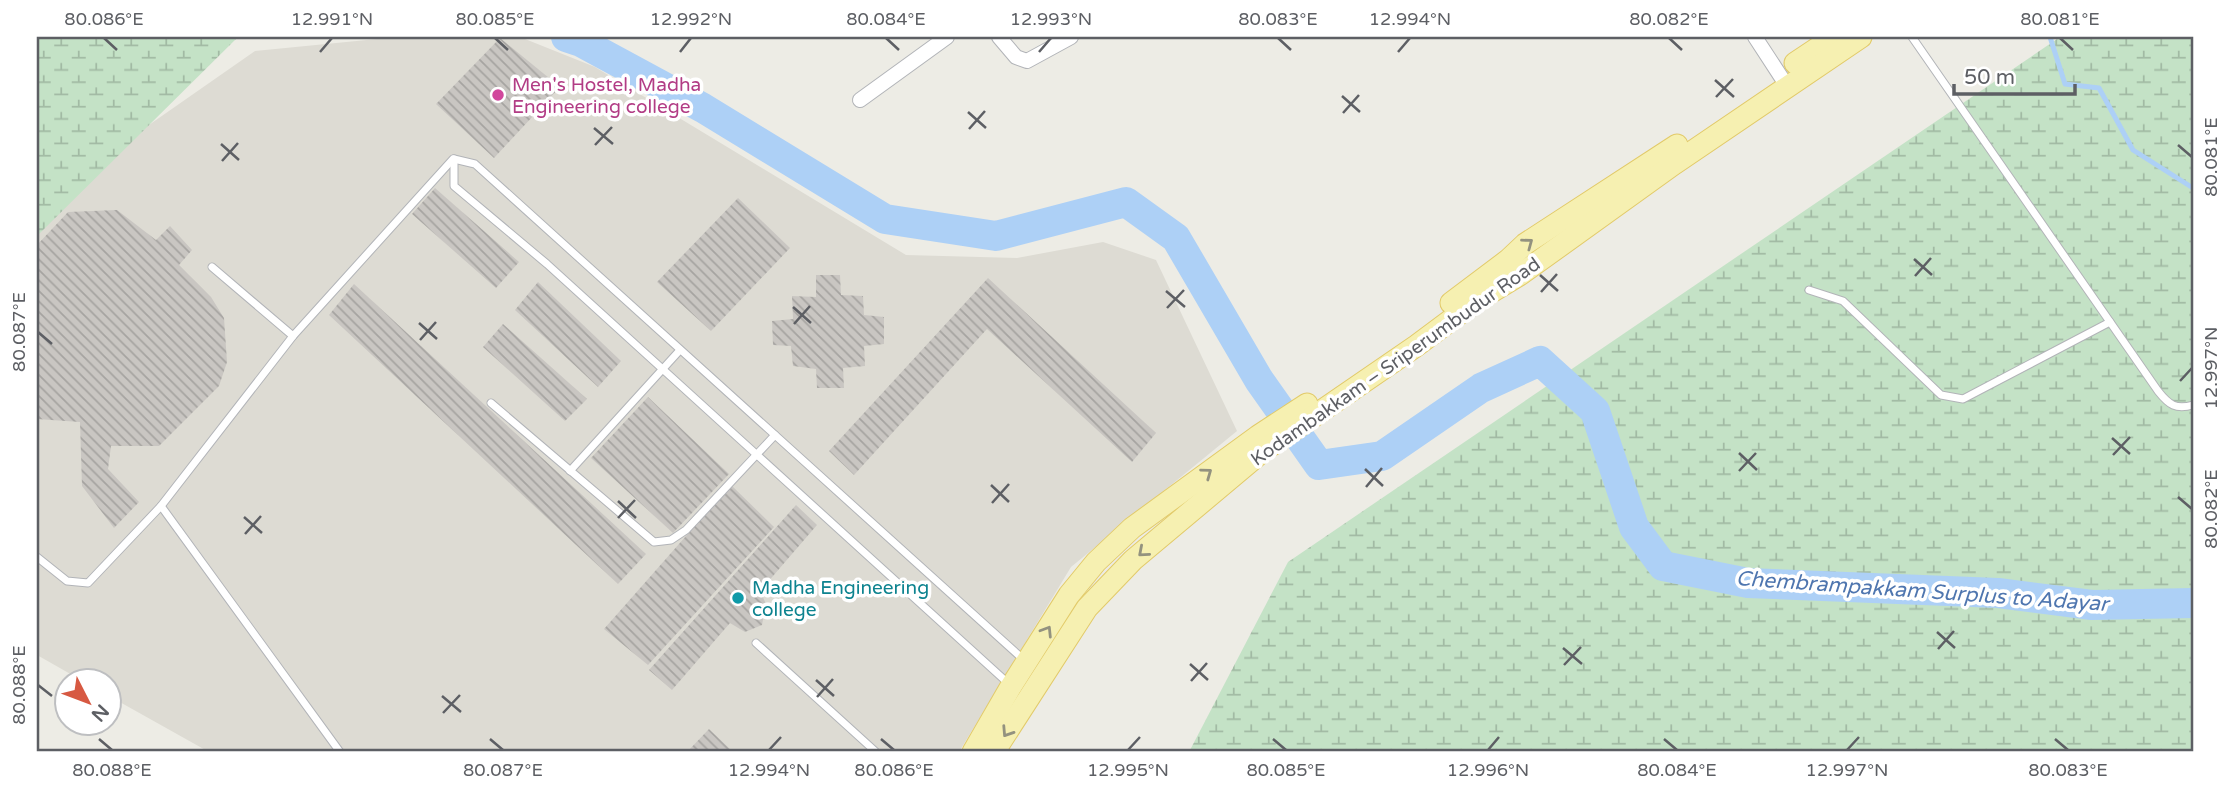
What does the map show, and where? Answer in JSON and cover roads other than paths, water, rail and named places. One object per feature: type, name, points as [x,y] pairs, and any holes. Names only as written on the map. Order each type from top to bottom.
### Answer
[{"type":"main road","name":"Kodambakkam – Sriperumbudur Road","points":[[1783,80],[1834,37]]},
{"type":"main road","name":"Kodambakkam – Sriperumbudur Road","points":[[973,752],[1069,596],[1112,546],[1132,528],[1290,423],[1508,260],[1525,244],[1783,80],[1861,37]]},
{"type":"main road","name":"Kodambakkam – Sriperumbudur Road","points":[[994,752],[1087,608],[1110,581],[1263,451],[1290,423]]},
{"type":"street","points":[[860,100],[947,37]]},
{"type":"street","points":[[999,37],[1016,57],[1027,61],[1071,37]]},
{"type":"street","points":[[1755,37],[1783,80]]},
{"type":"lane","points":[[1912,37],[2168,403],[2176,408],[2193,405]]},
{"type":"lane","points":[[37,557],[67,581],[88,583],[161,506],[293,335],[453,159]]},
{"type":"lane","points":[[453,159],[475,164],[1043,677]]},
{"type":"lane","points":[[453,159],[454,186],[547,264],[1027,700]]},
{"type":"lane","points":[[212,267],[293,335]]},
{"type":"lane","points":[[1809,290],[1843,301],[1941,395],[1952,398],[1963,398],[2110,322]]},
{"type":"lane","points":[[570,471],[680,350]]},
{"type":"lane","points":[[491,403],[654,542],[671,540],[686,530],[775,435]]},
{"type":"lane","points":[[161,506],[340,752]]},
{"type":"lane","points":[[756,643],[876,752]]},
{"type":"waterway","name":"Chembrampakkam Surplus to Adayar","points":[[566,37],[581,42],[703,108],[885,219],[996,236],[1126,202],[1176,238],[1259,380],[1319,465],[1382,456],[1481,388],[1540,361],[1595,411],[1634,527],[1663,566],[1748,583],[1998,593],[2092,605],[2193,603]]},
{"type":"waterway","points":[[2050,37],[2065,84],[2099,88],[2133,150],[2193,188]]},
{"type":"place","name":"Men's Hostel, Madha Engineering college","points":[[498,95]]},
{"type":"place","name":"Madha Engineering college","points":[[738,598]]}]
